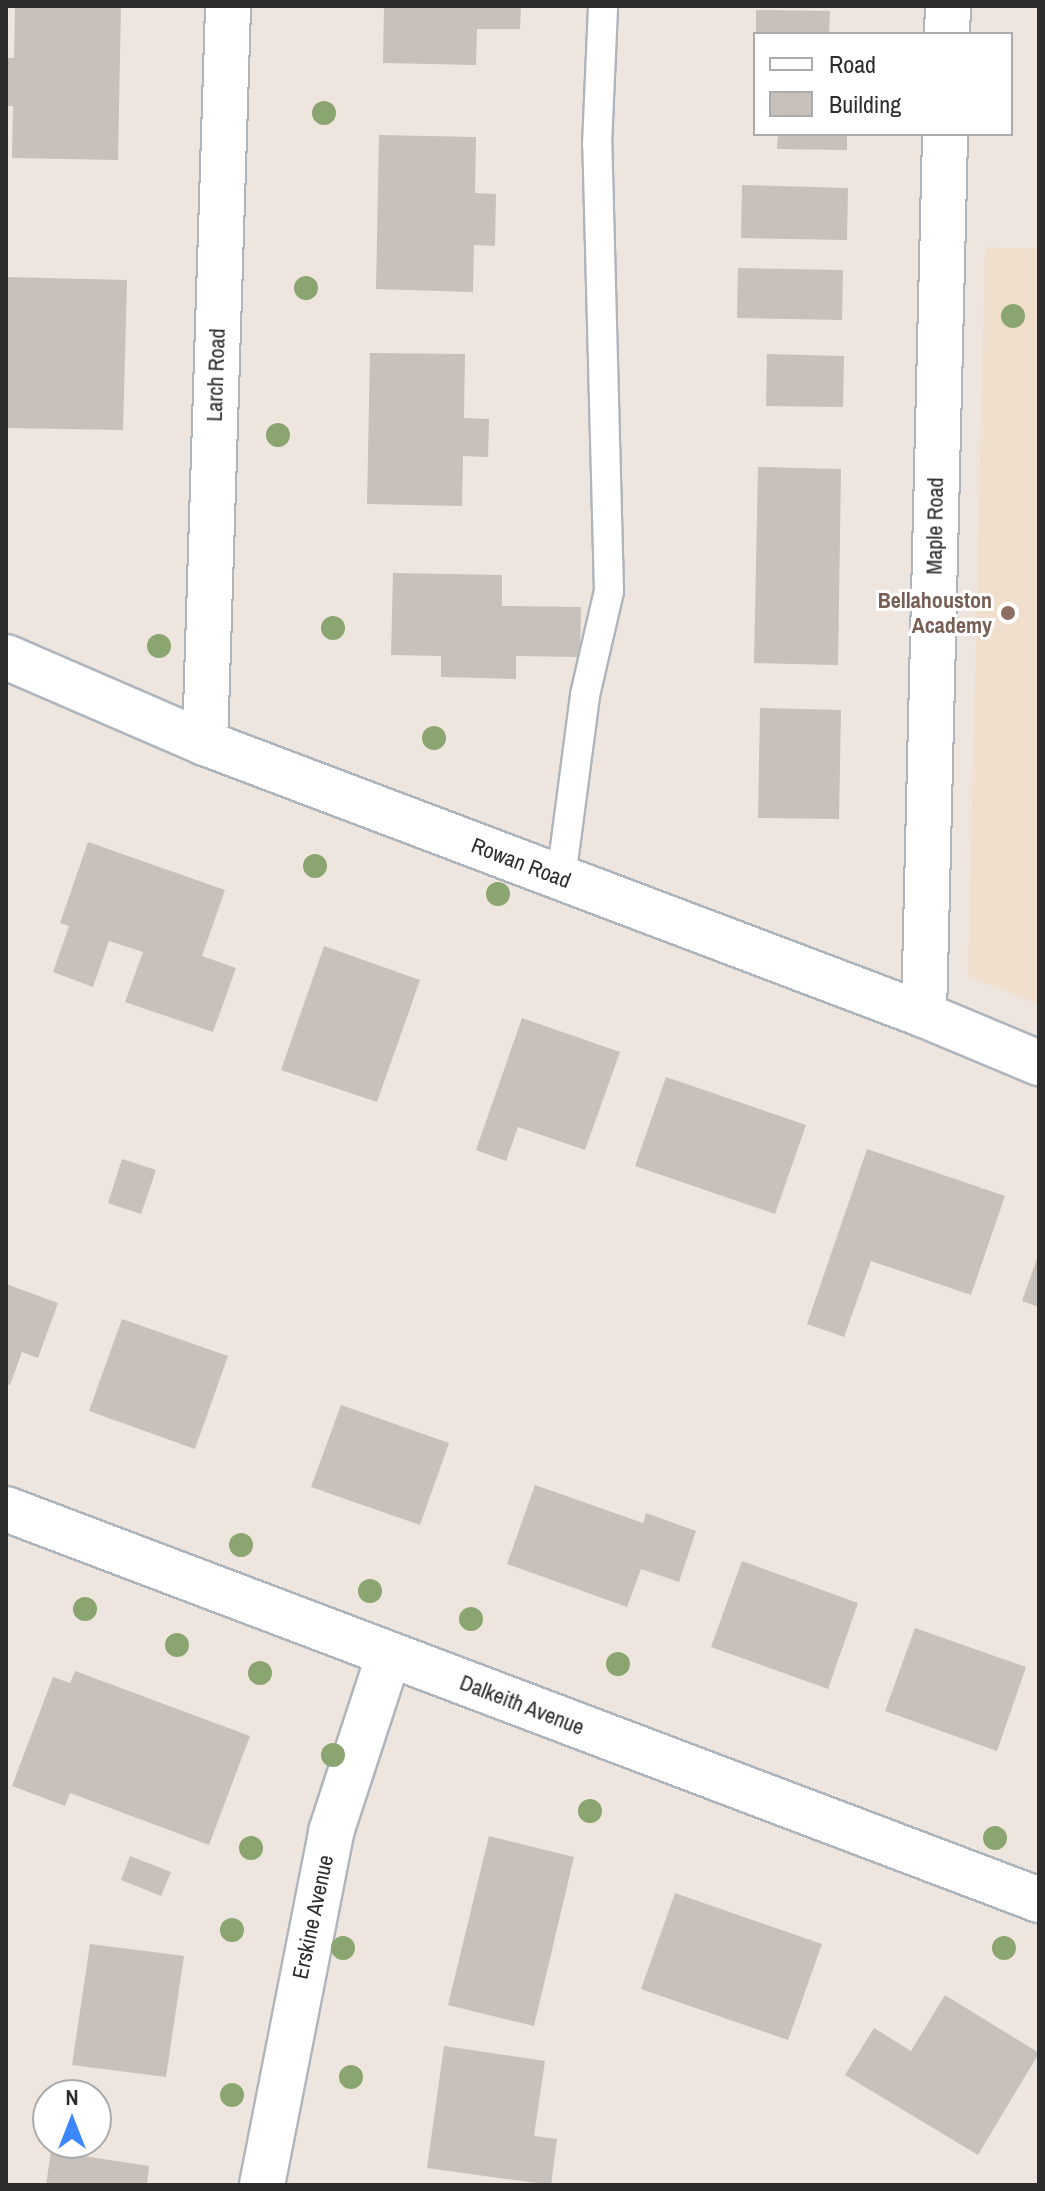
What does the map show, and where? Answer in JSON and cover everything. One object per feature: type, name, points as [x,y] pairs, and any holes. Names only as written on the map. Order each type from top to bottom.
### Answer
[{"type":"street","name":"Larch Road","points":[[205,743],[228,6]]},
{"type":"street","points":[[947,32],[948,6]]},
{"type":"street","name":"Maple Road","points":[[924,1015],[945,136]]},
{"type":"street","name":"Rowan Road","points":[[6,657],[205,743],[924,1015],[1039,1063]]},
{"type":"street","name":"Dalkeith Avenue","points":[[6,1509],[1039,1900]]},
{"type":"street","name":"Erskine Avenue","points":[[262,2185],[331,1832],[389,1655]]},
{"type":"lane","points":[[561,878],[585,695],[609,591],[597,145],[603,6]]},
{"type":"shaded area","name":"Bellahouston Academy","points":[[985,247],[1039,249],[1039,1004],[968,976]]},
{"type":"building","points":[[15,6],[121,6],[118,160],[12,158],[13,106],[6,106],[6,58],[14,58]]},
{"type":"building","points":[[384,6],[521,6],[520,29],[477,29],[476,65],[383,63]]},
{"type":"building","points":[[756,10],[830,11],[829,32],[756,32]]},
{"type":"building","points":[[379,135],[476,137],[475,193],[496,194],[495,246],[474,245],[473,292],[376,289]]},
{"type":"building","points":[[778,136],[847,136],[847,150],[777,149]]},
{"type":"building","points":[[742,185],[848,188],[847,240],[741,238]]},
{"type":"building","points":[[738,268],[843,270],[842,320],[737,318]]},
{"type":"building","points":[[6,277],[127,280],[123,430],[6,428]]},
{"type":"building","points":[[370,353],[465,354],[464,418],[489,419],[488,457],[463,456],[462,506],[367,504]]},
{"type":"building","points":[[767,354],[844,356],[843,407],[766,406]]},
{"type":"building","points":[[758,467],[841,469],[838,665],[754,663]]},
{"type":"building","points":[[393,573],[502,575],[502,606],[581,607],[580,657],[516,656],[516,679],[441,677],[441,656],[391,655]]},
{"type":"building","points":[[760,708],[841,710],[839,819],[758,818]]},
{"type":"building","points":[[88,842],[225,890],[202,956],[236,968],[213,1032],[125,1002],[143,952],[109,941],[93,987],[53,972],[69,926],[60,923]]},
{"type":"building","points":[[324,946],[420,980],[377,1102],[281,1070]]},
{"type":"building","points":[[522,1018],[620,1052],[585,1150],[518,1127],[506,1161],[476,1150]]},
{"type":"building","points":[[666,1077],[806,1125],[775,1214],[635,1166]]},
{"type":"building","points":[[867,1149],[1005,1196],[971,1295],[871,1261],[844,1337],[807,1324]]},
{"type":"building","points":[[122,1159],[156,1170],[141,1214],[108,1203]]},
{"type":"building","points":[[1039,1253],[1039,1307],[1022,1301]]},
{"type":"building","points":[[6,1284],[58,1303],[38,1358],[22,1352],[10,1385],[6,1384]]},
{"type":"building","points":[[122,1319],[228,1356],[195,1449],[89,1411]]},
{"type":"building","points":[[341,1405],[449,1443],[420,1525],[311,1487]]},
{"type":"building","points":[[535,1485],[643,1523],[646,1513],[696,1531],[679,1582],[641,1569],[627,1607],[507,1564]]},
{"type":"building","points":[[742,1561],[858,1603],[828,1689],[711,1647]]},
{"type":"building","points":[[915,1628],[1026,1667],[997,1751],[885,1711]]},
{"type":"building","points":[[75,1671],[250,1736],[209,1845],[70,1793],[65,1806],[12,1786],[53,1677],[70,1683]]},
{"type":"building","points":[[489,1836],[574,1857],[534,2026],[448,2005]]},
{"type":"building","points":[[130,1856],[171,1872],[161,1896],[121,1880]]},
{"type":"building","points":[[675,1893],[822,1944],[788,2040],[641,1989]]},
{"type":"building","points":[[90,1944],[184,1956],[166,2077],[72,2065]]},
{"type":"building","points":[[945,1995],[1039,2053],[978,2155],[845,2075],[874,2028],[911,2051]]},
{"type":"building","points":[[444,2046],[545,2061],[534,2136],[557,2139],[551,2185],[427,2168]]},
{"type":"building","points":[[50,2159],[103,2159],[149,2166],[147,2185],[46,2185]]},
{"type":"place","name":"Bellahouston Academy","points":[[1008,613]]}]
